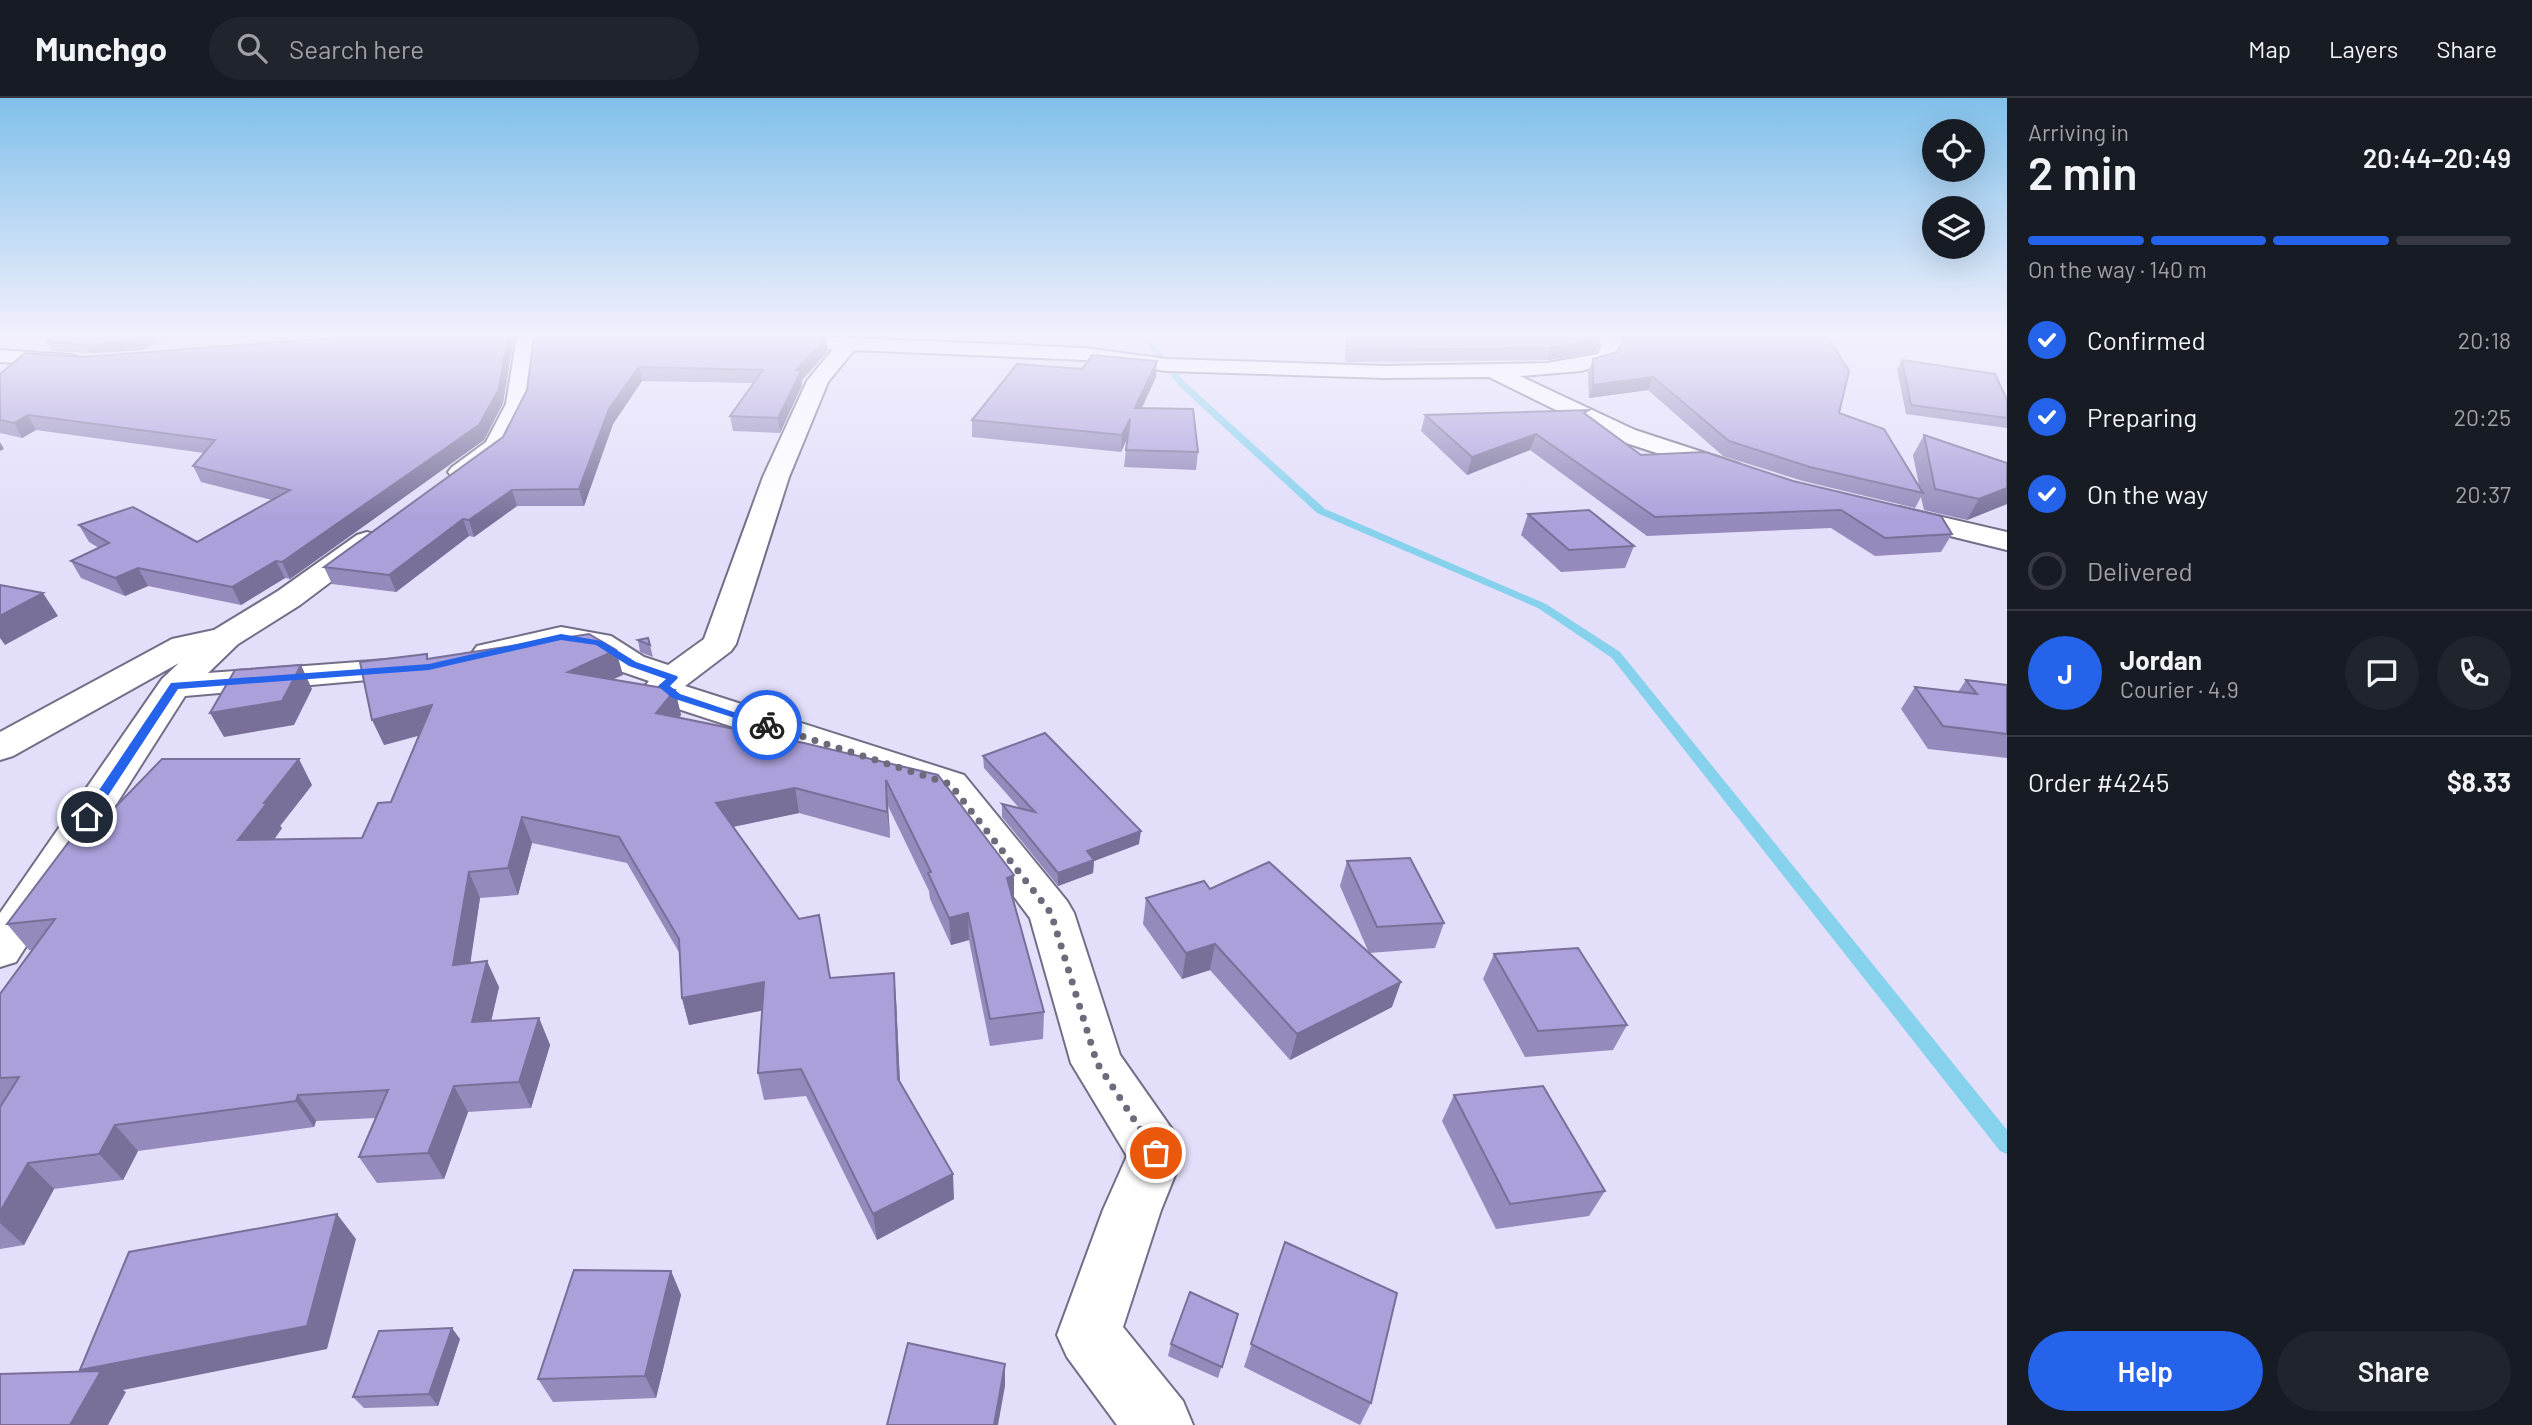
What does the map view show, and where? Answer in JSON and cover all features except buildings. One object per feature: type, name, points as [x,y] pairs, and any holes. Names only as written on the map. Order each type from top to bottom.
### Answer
[{"type":"street","points":[[442,486],[496,446],[518,398]]},
{"type":"street","points":[[811,398],[776,477],[719,644],[663,686],[676,696],[950,784],[1051,913],[1097,1063],[1156,1153],[1132,1210],[1089,1335],[1159,1425]]},
{"type":"street","points":[[1549,398],[1626,435],[1755,478]]},
{"type":"street","points":[[1874,509],[2007,541]]},
{"type":"street","points":[[0,949],[174,686],[226,637],[289,598],[387,526]]},
{"type":"street","points":[[0,748],[184,646],[226,637]]},
{"type":"street","points":[[174,686],[294,679],[448,662],[561,637],[599,643],[632,664],[673,678]]},
{"type":"waterway","points":[[1197,398],[1321,511],[1542,606],[1616,655],[2007,1145]]},
{"type":"way so far","points":[[767,725],[950,784],[1051,913],[1097,1063],[1156,1153]]},
{"type":"route","points":[[87,817],[174,686],[429,667],[561,637],[599,643],[632,664],[673,678],[663,686],[676,696],[767,725]]}]
